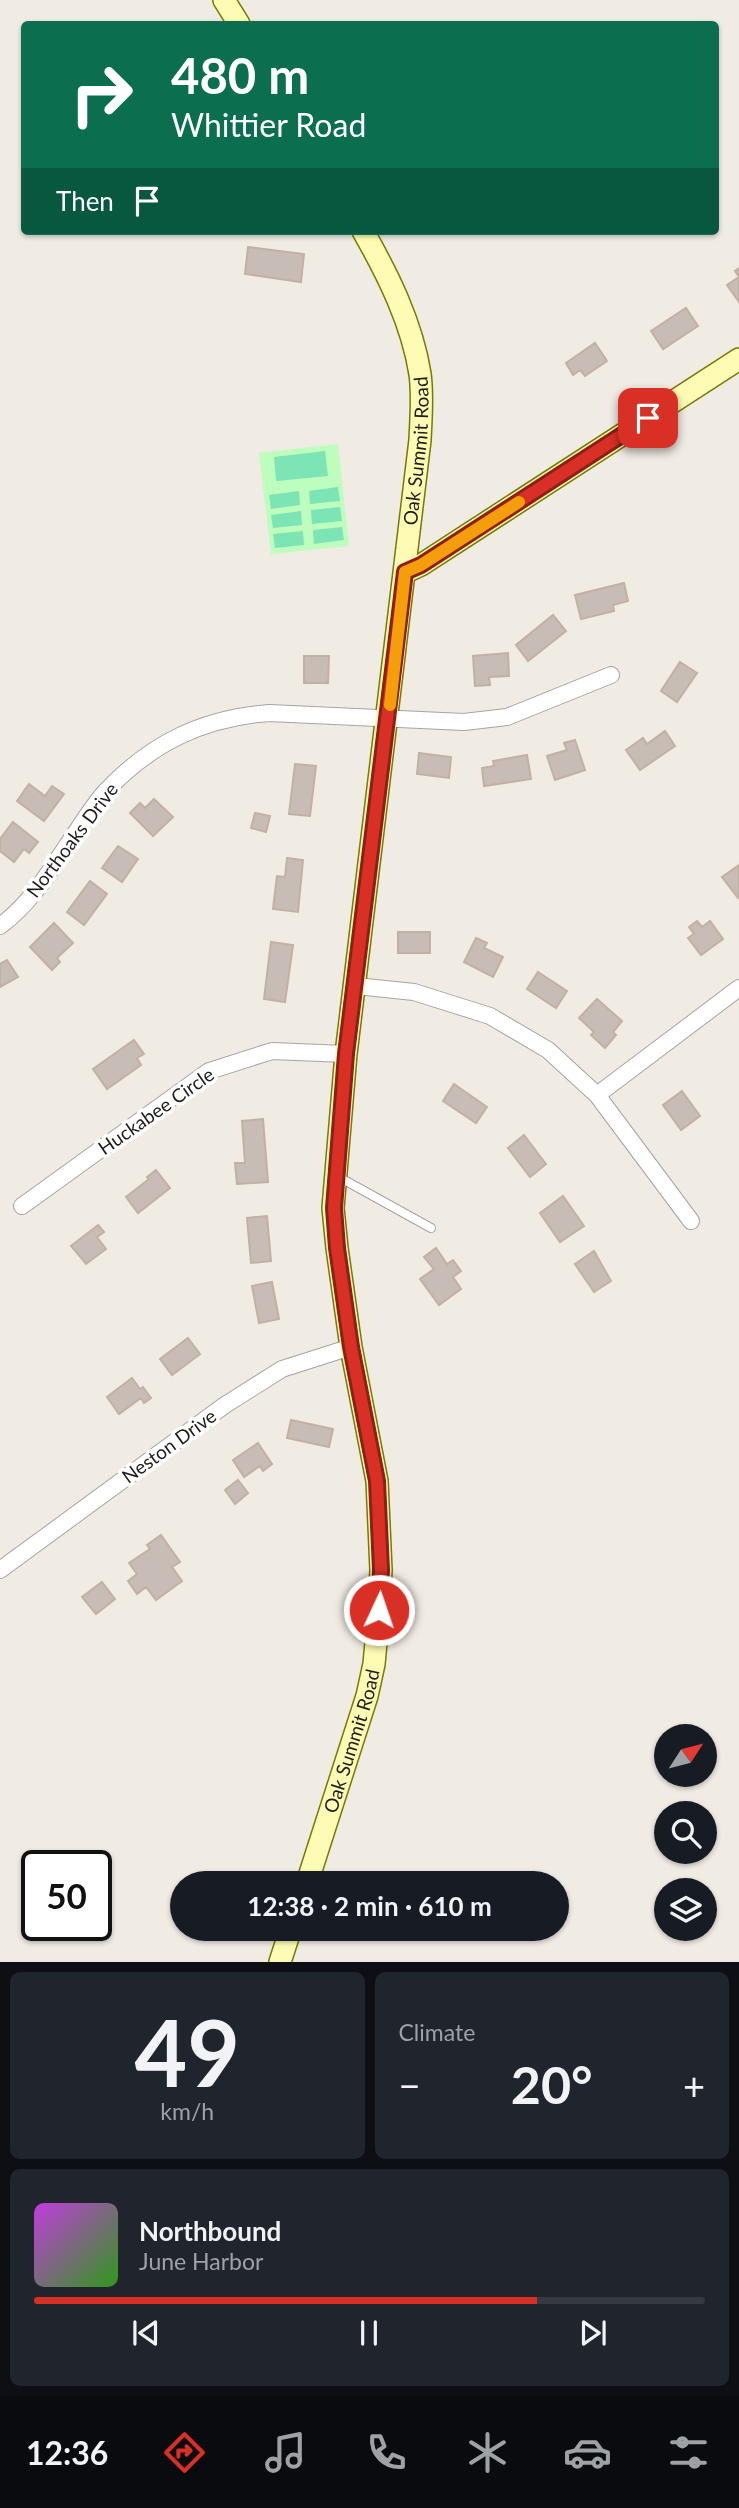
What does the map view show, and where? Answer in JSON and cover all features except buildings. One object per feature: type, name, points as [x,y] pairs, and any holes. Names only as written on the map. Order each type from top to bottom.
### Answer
[{"type":"main road","points":[[224,0],[237,21]]},
{"type":"main road","name":"Oak Summit Road","points":[[311,1871],[367,1696],[374,1664],[379,1610],[381,1570],[377,1481],[351,1347],[337,1248],[335,1174],[346,1054],[420,439],[420,373],[394,290],[365,235]]},
{"type":"main road","points":[[405,572],[421,565],[739,359]]},
{"type":"main road","points":[[280,1962],[287,1941]]},
{"type":"street","name":"Northoaks Drive","points":[[0,926],[39,888],[104,794],[126,771],[163,744],[188,730],[228,718],[269,713],[464,722],[507,717],[611,675]]},
{"type":"street","points":[[356,986],[414,992],[490,1016],[548,1050],[597,1095],[691,1221]]},
{"type":"street","points":[[597,1095],[739,988]]},
{"type":"street","name":"Huckabee Circle","points":[[22,1206],[209,1071],[272,1051],[346,1054]]},
{"type":"street","name":"Neston Drive","points":[[0,1570],[225,1405],[282,1368],[351,1347]]},
{"type":"lane","points":[[335,1174],[431,1227]]},
{"type":"green space","points":[[338,444],[349,546],[271,554],[259,453]]},
{"type":"green space","points":[[325,451],[328,476],[276,481],[274,457]]},
{"type":"green space","points":[[338,487],[340,501],[310,504],[309,491]]},
{"type":"green space","points":[[299,491],[300,505],[271,509],[269,495]]},
{"type":"green space","points":[[340,507],[342,521],[312,524],[311,510]]},
{"type":"green space","points":[[301,511],[302,525],[273,528],[271,515]]},
{"type":"green space","points":[[342,527],[344,540],[314,544],[313,530]]},
{"type":"green space","points":[[303,531],[304,545],[275,548],[273,534]]},
{"type":"slow traffic","points":[[390,705],[405,572],[421,565],[519,502]]},
{"type":"route","points":[[379,1610],[381,1570],[377,1481],[351,1347],[334,1208],[346,1054],[405,572],[421,565],[648,418]]}]
